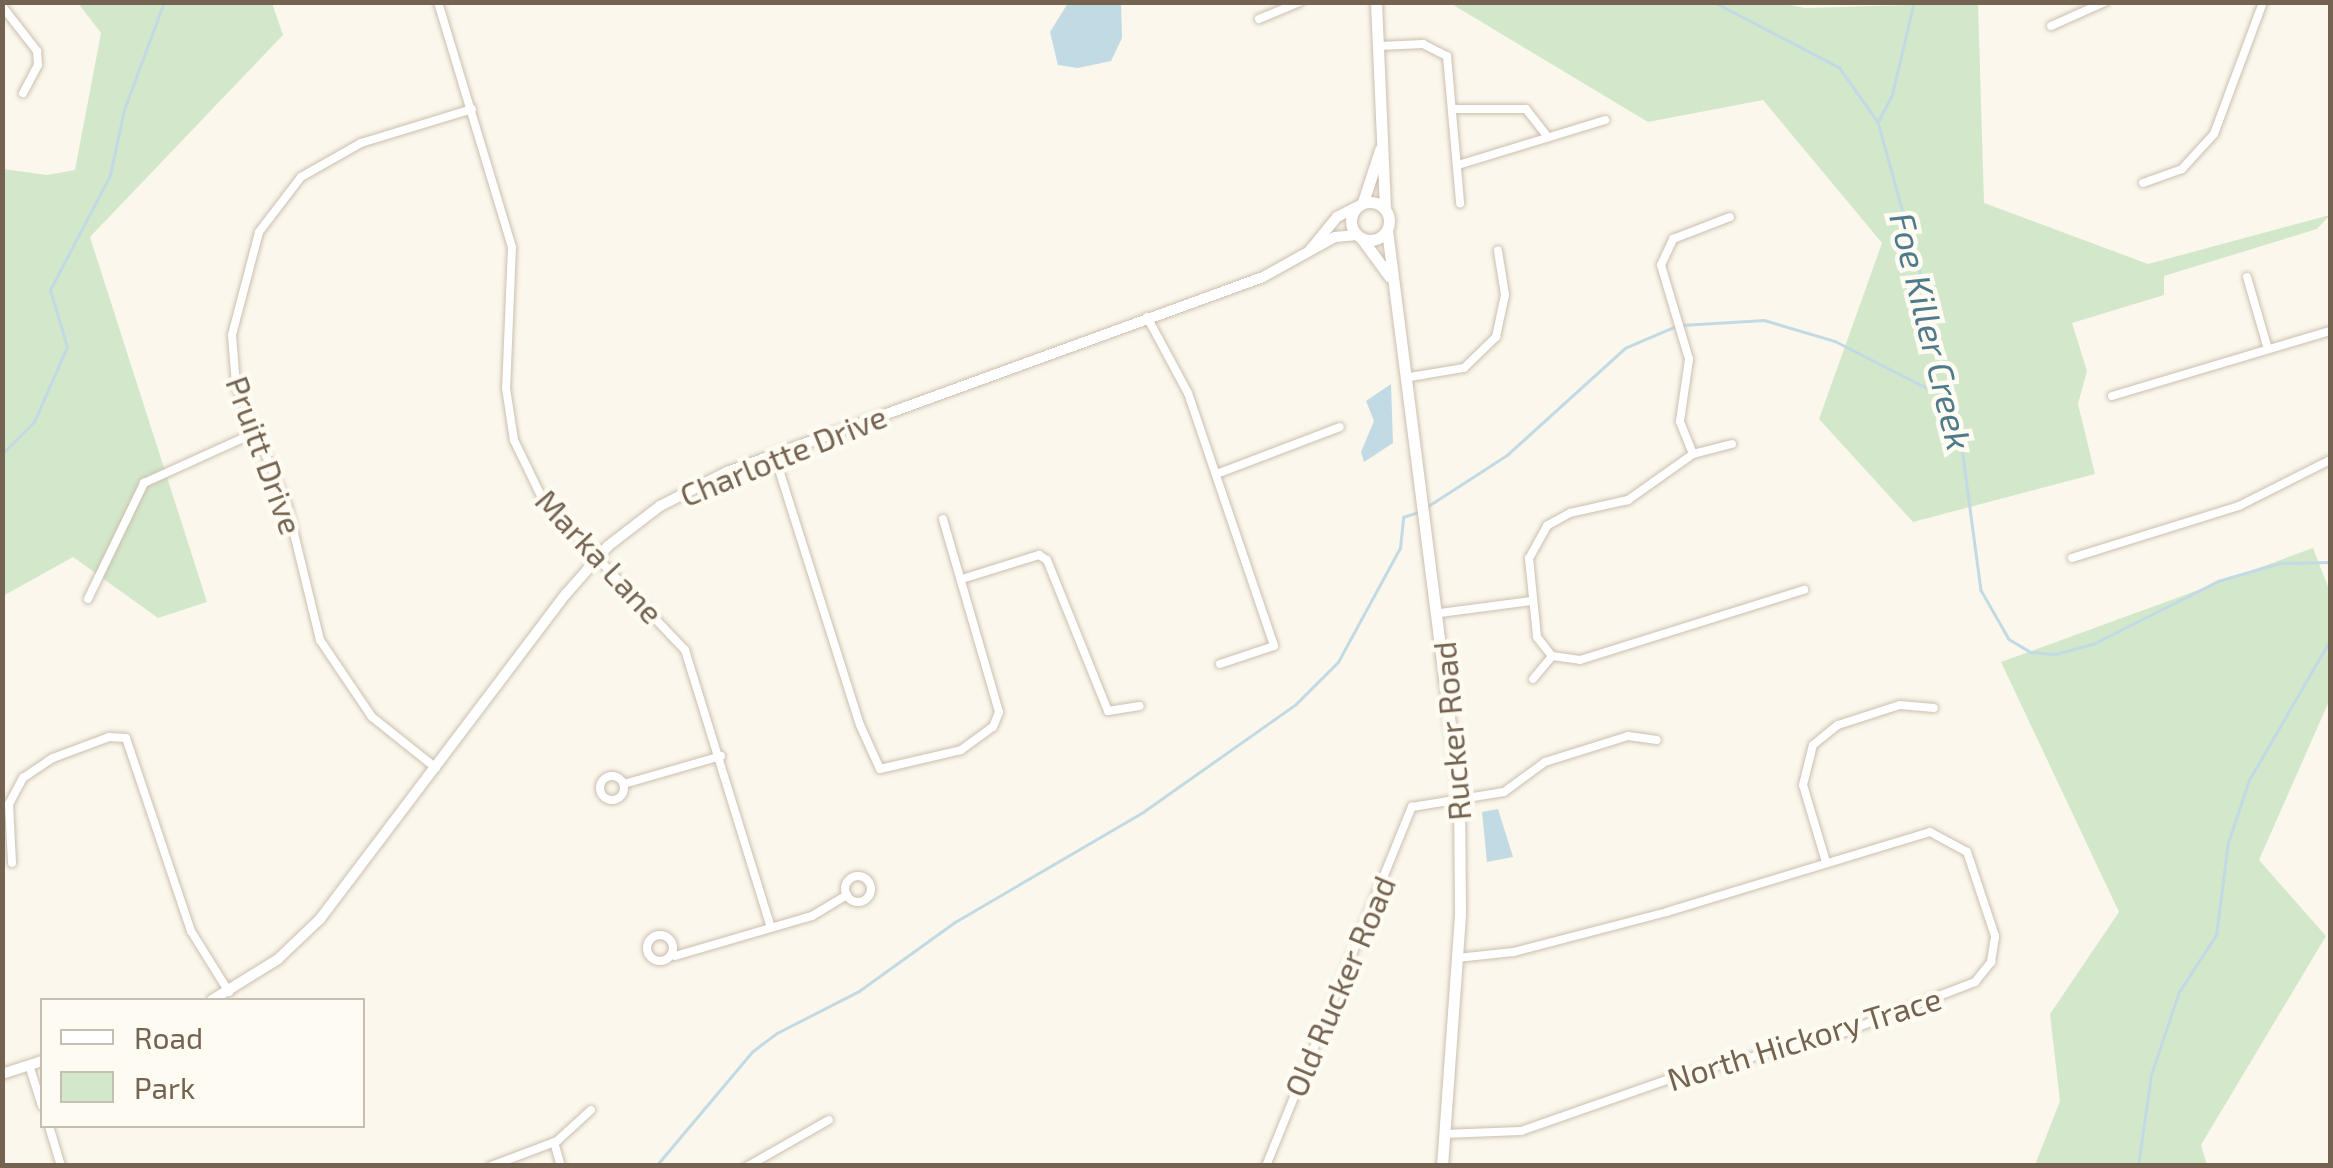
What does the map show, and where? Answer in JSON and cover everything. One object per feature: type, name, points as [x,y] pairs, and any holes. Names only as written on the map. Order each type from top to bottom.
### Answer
[{"type":"main road","points":[[1376,2],[1387,230],[1373,240],[1359,236],[1351,222],[1373,185],[1382,141]]},
{"type":"main road","points":[[1360,205],[1385,209]]},
{"type":"main road","name":"Rucker Road","points":[[1387,230],[1410,376],[1460,795],[1456,958],[1442,1166]]},
{"type":"main road","name":"Rucker Road","points":[[1359,236],[1385,266],[1398,298]]},
{"type":"street","name":"Marka Lane","points":[[438,2],[512,247],[506,388],[514,440],[544,502],[685,650],[771,927]]},
{"type":"street","points":[[1259,18],[1300,2]]},
{"type":"street","points":[[2050,26],[2105,2]]},
{"type":"street","points":[[2143,183],[2182,168],[2214,134],[2263,2]]},
{"type":"street","points":[[2,6],[36,51],[38,65],[23,93]]},
{"type":"street","points":[[1378,46],[1436,46],[1447,56],[1460,203]]},
{"type":"street","name":"Pruitt Drive","points":[[436,768],[372,717],[332,664],[312,618],[287,505],[236,386],[232,335],[249,258],[271,211],[301,177],[336,153],[472,108]]},
{"type":"street","points":[[1453,109],[1526,110],[1548,137]]},
{"type":"street","points":[[1458,165],[1605,120]]},
{"type":"street","name":"Charlotte Drive","points":[[1309,250],[1338,216],[1360,205]]},
{"type":"street","points":[[1694,454],[1680,420],[1689,359],[1661,265],[1673,239],[1730,217]]},
{"type":"street","name":"Charlotte Drive","points":[[216,998],[320,919],[597,558],[693,486],[1147,316],[1280,271],[1334,237],[1359,236]]},
{"type":"street","points":[[1410,376],[1464,368],[1496,337],[1506,295],[1498,251]]},
{"type":"street","points":[[2247,276],[2267,346]]},
{"type":"street","points":[[1147,316],[1188,393],[1219,473],[1274,646],[1220,664]]},
{"type":"street","points":[[2112,396],[2267,346],[2330,331]]},
{"type":"street","points":[[1219,473],[1340,427]]},
{"type":"street","points":[[88,599],[144,483],[254,433]]},
{"type":"street","points":[[1732,444],[1694,454],[1628,500],[1570,512],[1547,526],[1528,558],[1537,638],[1552,656],[1580,660],[1804,590]]},
{"type":"street","points":[[774,454],[860,725],[880,769],[961,750],[993,727],[997,690],[944,519]]},
{"type":"street","points":[[2072,558],[2239,506],[2330,460]]},
{"type":"street","points":[[962,579],[1039,554],[1047,560],[1108,711],[1140,706]]},
{"type":"street","points":[[1440,612],[1531,601]]},
{"type":"street","points":[[1533,678],[1552,656]]},
{"type":"street","points":[[1826,862],[1803,785],[1814,745],[1838,725],[1900,705],[1934,708]]},
{"type":"street","points":[[1460,795],[1504,792],[1545,762],[1628,736],[1657,740]]},
{"type":"street","points":[[12,862],[9,804],[23,778],[53,758],[109,737],[126,738],[191,932],[229,992]]},
{"type":"street","points":[[624,784],[721,756]]},
{"type":"street","name":"Old Rucker Road","points":[[1266,1166],[1412,807],[1460,795]]},
{"type":"street","name":"North Hickory Trace","points":[[1444,1134],[1521,1131],[1675,1077],[1838,1034],[1962,989],[1985,972],[1995,948],[1993,925],[1972,862],[1958,843],[1921,833],[1667,912],[1513,952],[1456,958]]},
{"type":"street","points":[[675,956],[812,916],[846,895]]},
{"type":"street","points":[[2,1074],[40,1062]]},
{"type":"street","points":[[30,1065],[40,1099]]},
{"type":"street","points":[[491,1166],[554,1142],[591,1110]]},
{"type":"street","points":[[748,1166],[830,1120]]},
{"type":"street","points":[[49,1128],[61,1166]]},
{"type":"street","points":[[554,1142],[560,1166]]},
{"type":"green space","points":[[1775,2],[1805,8],[1978,3],[1984,203],[2148,264],[2330,215],[2317,229],[2164,276],[2164,295],[2072,323],[2087,371],[2078,404],[2095,474],[1913,522],[1819,419],[1882,243],[1763,100],[1648,122],[1450,3]]},
{"type":"green space","points":[[78,3],[272,3],[283,35],[90,237],[207,602],[158,618],[73,557],[3,596],[3,169],[47,175],[75,170],[101,33]]},
{"type":"green space","points":[[2313,548],[2330,592],[2330,699],[2259,860],[2326,936],[2201,1145],[2207,1165],[2035,1165],[2060,1101],[2050,1014],[2119,912],[2001,662]]},
{"type":"water","points":[[1068,3],[1121,3],[1122,38],[1111,61],[1078,68],[1058,65],[1050,32]]},
{"type":"water","points":[[1391,384],[1393,443],[1364,462],[1361,452],[1374,421],[1366,401]]},
{"type":"water","points":[[1498,809],[1513,857],[1487,862],[1482,812]]},
{"type":"waterway","points":[[2,454],[34,422],[67,347],[50,290],[110,175],[124,110],[164,2]]},
{"type":"waterway","name":"Foe Killer Creek","points":[[1714,2],[1839,67],[1878,122],[1956,403],[1981,590],[2009,639],[2031,652],[2055,654],[2093,644],[2218,581],[2280,563],[2330,562]]},
{"type":"waterway","points":[[1879,120],[1892,94],[1914,2]]},
{"type":"waterway","points":[[1682,325],[1764,320],[1835,341],[1956,403]]},
{"type":"waterway","points":[[1425,508],[1507,455],[1625,348],[1674,327]]},
{"type":"waterway","points":[[656,1166],[753,1051],[777,1033],[859,991],[955,922],[1143,812],[1296,704],[1338,662],[1400,548],[1403,517],[1418,512]]},
{"type":"waterway","points":[[2138,1166],[2151,1075],[2179,992],[2216,935],[2228,843],[2249,780],[2330,640]]}]
